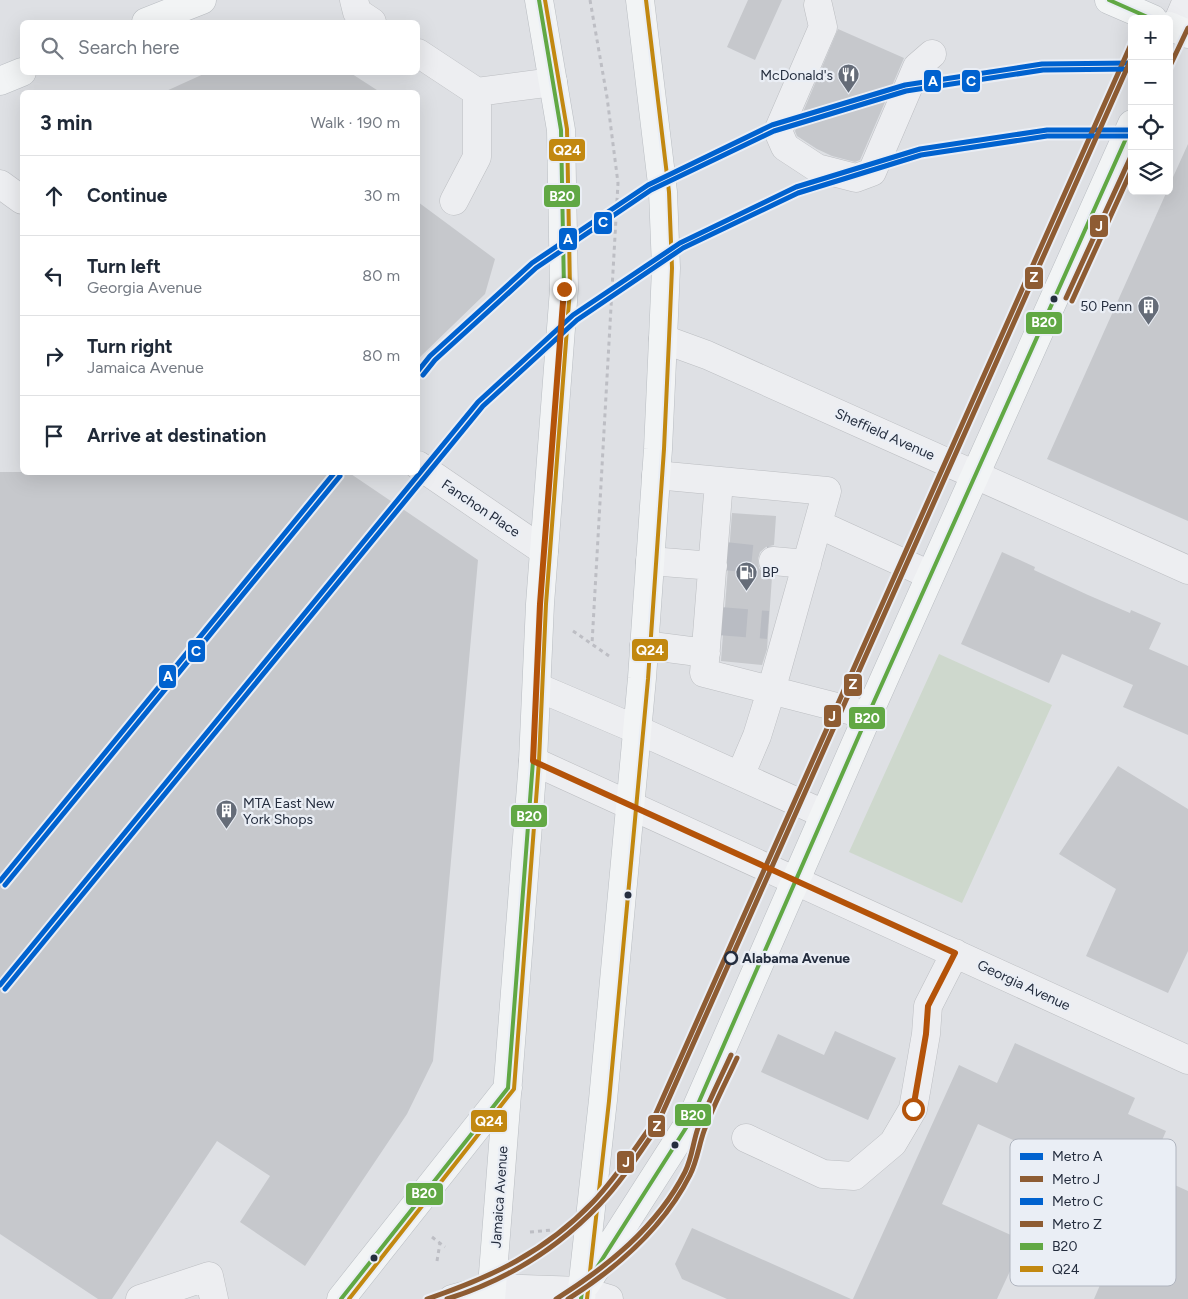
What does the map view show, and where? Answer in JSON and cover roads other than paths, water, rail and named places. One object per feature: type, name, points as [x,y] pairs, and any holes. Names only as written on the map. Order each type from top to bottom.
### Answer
[{"type":"main road","points":[[151,20],[202,0]]},
{"type":"main road","name":"Jamaica Avenue","points":[[492,1294],[533,761],[544,551],[564,289],[561,130],[539,0]]},
{"type":"main road","points":[[582,1295],[603,1100],[638,730],[656,475],[663,339],[666,268],[664,192],[640,0]]},
{"type":"main road","points":[[1109,0],[1141,15]]},
{"type":"main road","points":[[0,81],[20,73]]},
{"type":"main road","points":[[582,1295],[691,1120],[824,814],[1128,133]]},
{"type":"main road","points":[[341,1299],[508,1088]]},
{"type":"main road","points":[[452,1299],[492,1294]]},
{"type":"street","points":[[354,0],[357,12],[369,20]]},
{"type":"street","points":[[1173,25],[1187,0]]},
{"type":"street","points":[[818,5],[823,27],[778,131],[785,147],[817,168],[856,178],[872,172],[917,67],[932,54]]},
{"type":"street","points":[[420,54],[477,92],[553,82]]},
{"type":"street","points":[[454,202],[477,157],[477,92]]},
{"type":"street","points":[[0,184],[20,199]]},
{"type":"street","name":"Sheffield Avenue","points":[[663,339],[707,355],[1188,570]]},
{"type":"street","name":"Fanchon Place","points":[[420,467],[544,551]]},
{"type":"street","points":[[656,475],[827,491],[807,564],[778,626],[771,691],[757,736],[740,776]]},
{"type":"street","points":[[719,481],[714,621],[706,653],[704,673],[868,715]]},
{"type":"street","points":[[818,524],[930,575]]},
{"type":"street","points":[[650,561],[717,559]]},
{"type":"street","points":[[773,560],[807,564]]},
{"type":"street","points":[[644,645],[706,653]]},
{"type":"street","points":[[537,687],[638,730],[824,814]]},
{"type":"street","name":"Georgia Avenue","points":[[533,761],[1188,1060]]},
{"type":"street","points":[[746,1138],[823,1174],[854,1176],[893,1143],[913,1109],[926,1034],[928,1006],[955,953]]},
{"type":"street","points":[[140,1299],[209,1276],[214,1299]]},
{"type":"street","points":[[492,1294],[582,1295],[609,1299]]},
{"type":"tunnel","points":[[724,556],[773,561]]},
{"type":"tunnel","points":[[719,621],[768,625]]},
{"type":"metro line","name":"J","points":[[1173,60],[1188,28]]},
{"type":"metro line","name":"J","points":[[427,1299],[474,1282],[495,1272],[537,1249],[556,1235],[575,1220],[601,1194],[649,1129],[1128,51]]},
{"type":"metro line","name":"Z","points":[[447,1299],[468,1292],[509,1273],[529,1262],[566,1236],[607,1197],[654,1132],[1131,60]]},
{"type":"metro line","name":"A","points":[[420,368],[430,356],[532,263],[648,185],[772,125],[905,85],[1042,64],[1128,63]]},
{"type":"metro line","name":"C","points":[[423,375],[435,360],[536,268],[651,190],[774,131],[906,91],[1043,70],[1128,69]]},
{"type":"metro line","name":"A","points":[[420,473],[478,402],[573,315],[680,243],[796,187],[920,149],[1047,130],[1128,130]]},
{"type":"metro line","name":"C","points":[[5,989],[483,406],[577,320],[683,248],[798,193],[921,155],[1047,136],[1128,136]]},
{"type":"metro line","name":"J","points":[[1066,298],[1128,163]]},
{"type":"metro line","name":"Z","points":[[1072,301],[1128,178]]},
{"type":"metro line","name":"A","points":[[0,881],[333,475]]},
{"type":"metro line","name":"A","points":[[0,985],[418,475]]},
{"type":"metro line","name":"C","points":[[5,885],[340,476]]},
{"type":"metro line","name":"J","points":[[556,1299],[594,1273],[629,1244],[660,1211],[674,1192],[685,1172],[698,1128],[731,1055]]},
{"type":"metro line","name":"Z","points":[[568,1299],[621,1260],[638,1245],[667,1212],[690,1175],[715,1103],[737,1058]]},
{"type":"place","name":"McDonald's","points":[[849,94]]},
{"type":"place","name":"50 Penn","points":[[1148,325]]},
{"type":"place","name":"BP","points":[[746,591]]},
{"type":"place","name":"MTA East New York Shops","points":[[227,830]]},
{"type":"place","name":"Alabama Avenue","points":[[731,958]]}]
